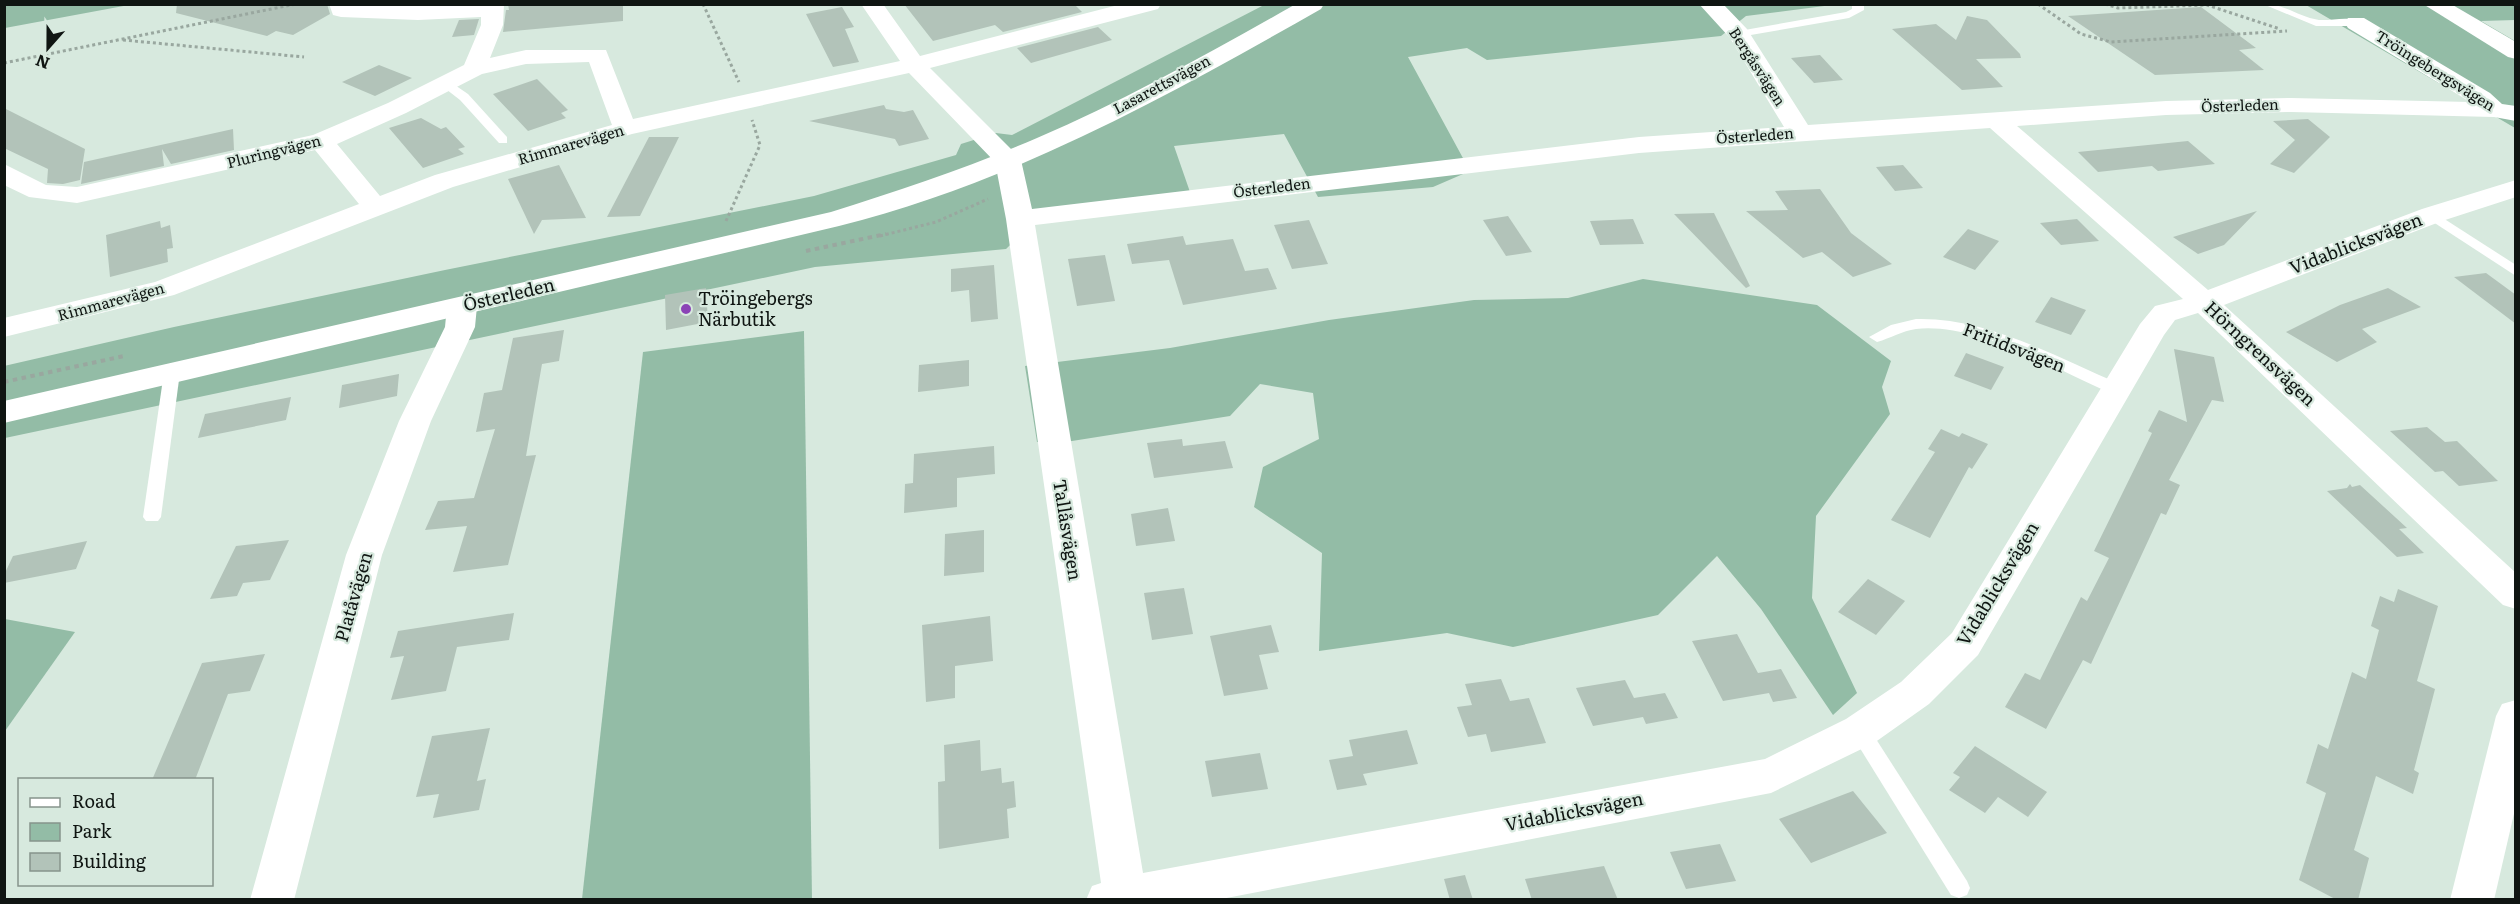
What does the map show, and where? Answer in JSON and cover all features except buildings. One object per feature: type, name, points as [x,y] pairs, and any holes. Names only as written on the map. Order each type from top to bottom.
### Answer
[{"type":"street","points":[[340,4],[341,10],[389,15],[431,15],[494,7],[492,26],[474,69]]},
{"type":"street","points":[[872,4],[914,65],[1008,160]]},
{"type":"street","name":"Rimmarevägen","points":[[4,328],[164,289],[261,254],[444,181],[627,128],[914,65],[1150,4]]},
{"type":"street","name":"Lasarettsvägen","points":[[1008,160],[1146,95],[1313,4]]},
{"type":"street","name":"Bergåsvägen","points":[[1710,4],[1739,34],[1801,133]]},
{"type":"street","points":[[2434,4],[2516,52]]},
{"type":"street","name":"Tröingebergsvägen","points":[[2356,23],[2505,112]]},
{"type":"street","name":"Pluringvägen","points":[[4,172],[28,190],[50,195],[78,195],[321,141],[397,108],[474,69],[526,57],[598,55],[621,120],[627,128]]},
{"type":"street","name":"Österleden","points":[[1020,219],[1640,145],[1801,133],[2166,108],[2291,105],[2505,112]]},
{"type":"street","name":"Hörngrensvägen","points":[[1998,121],[2204,302],[2516,595]]},
{"type":"street","points":[[321,141],[375,207]]},
{"type":"street","name":"Tallåsvägen","points":[[1008,160],[1020,219],[1119,898]]},
{"type":"street","name":"Österleden","points":[[4,412],[839,218],[911,196],[1008,160]]},
{"type":"street","name":"Vidablicksvägen","points":[[1119,898],[1771,775],[1860,731],[1915,693],[1965,644],[2114,388],[2165,313],[2204,302],[2432,215],[2516,188]]},
{"type":"street","name":"Platåvägen","points":[[272,900],[364,555],[415,421],[460,327],[462,306]]},
{"type":"street","points":[[2472,900],[2516,716]]},
{"type":"lane","points":[[1739,34],[1849,15],[1858,10],[1858,4]]},
{"type":"lane","points":[[2268,4],[2316,23],[2356,23]]},
{"type":"lane","points":[[446,83],[464,97],[503,140]]},
{"type":"lane","points":[[2432,215],[2516,272]]},
{"type":"lane","name":"Fritidsvägen","points":[[1877,337],[1894,328],[1913,323],[1943,322],[1977,330],[2114,388]]},
{"type":"lane","points":[[152,517],[172,372]]},
{"type":"lane","points":[[1860,731],[1959,888]]},
{"type":"path","points":[[4,63],[296,4]]},
{"type":"path","points":[[2038,4],[2081,34],[2111,42],[2287,31],[2207,5],[2118,8],[2105,4]]},
{"type":"path","points":[[117,39],[260,50],[304,57]]},
{"type":"green space","points":[[5,4],[129,4],[129,5],[5,28]]},
{"type":"green space","points":[[1264,5],[1832,5],[1746,16],[1721,36],[1487,60],[1467,48],[1408,57],[1470,171],[1433,187],[1318,197],[1284,134],[1174,146],[1190,192],[1046,210],[1006,249],[815,267],[5,438],[4,366],[174,327],[445,270],[814,196],[956,155],[961,144],[996,133],[1012,135]]},
{"type":"green space","points":[[2306,5],[2515,5],[2515,20],[2481,21],[2515,41],[2515,128]]},
{"type":"green space","points":[[1643,279],[1817,305],[1891,361],[1882,387],[1890,414],[1816,516],[1812,598],[1857,693],[1833,715],[1761,609],[1717,556],[1658,615],[1513,647],[1447,633],[1319,651],[1322,553],[1254,507],[1263,467],[1319,439],[1313,393],[1260,384],[1230,416],[1072,441],[1037,442],[1025,366],[1170,348],[1329,320],[1474,300],[1568,298]]},
{"type":"green space","points":[[804,331],[812,899],[582,899],[643,352]]},
{"type":"green space","points":[[4,619],[75,632],[5,731]]},
{"type":"place","name":"Tröingebergs Närbutik","points":[[686,309]]}]
